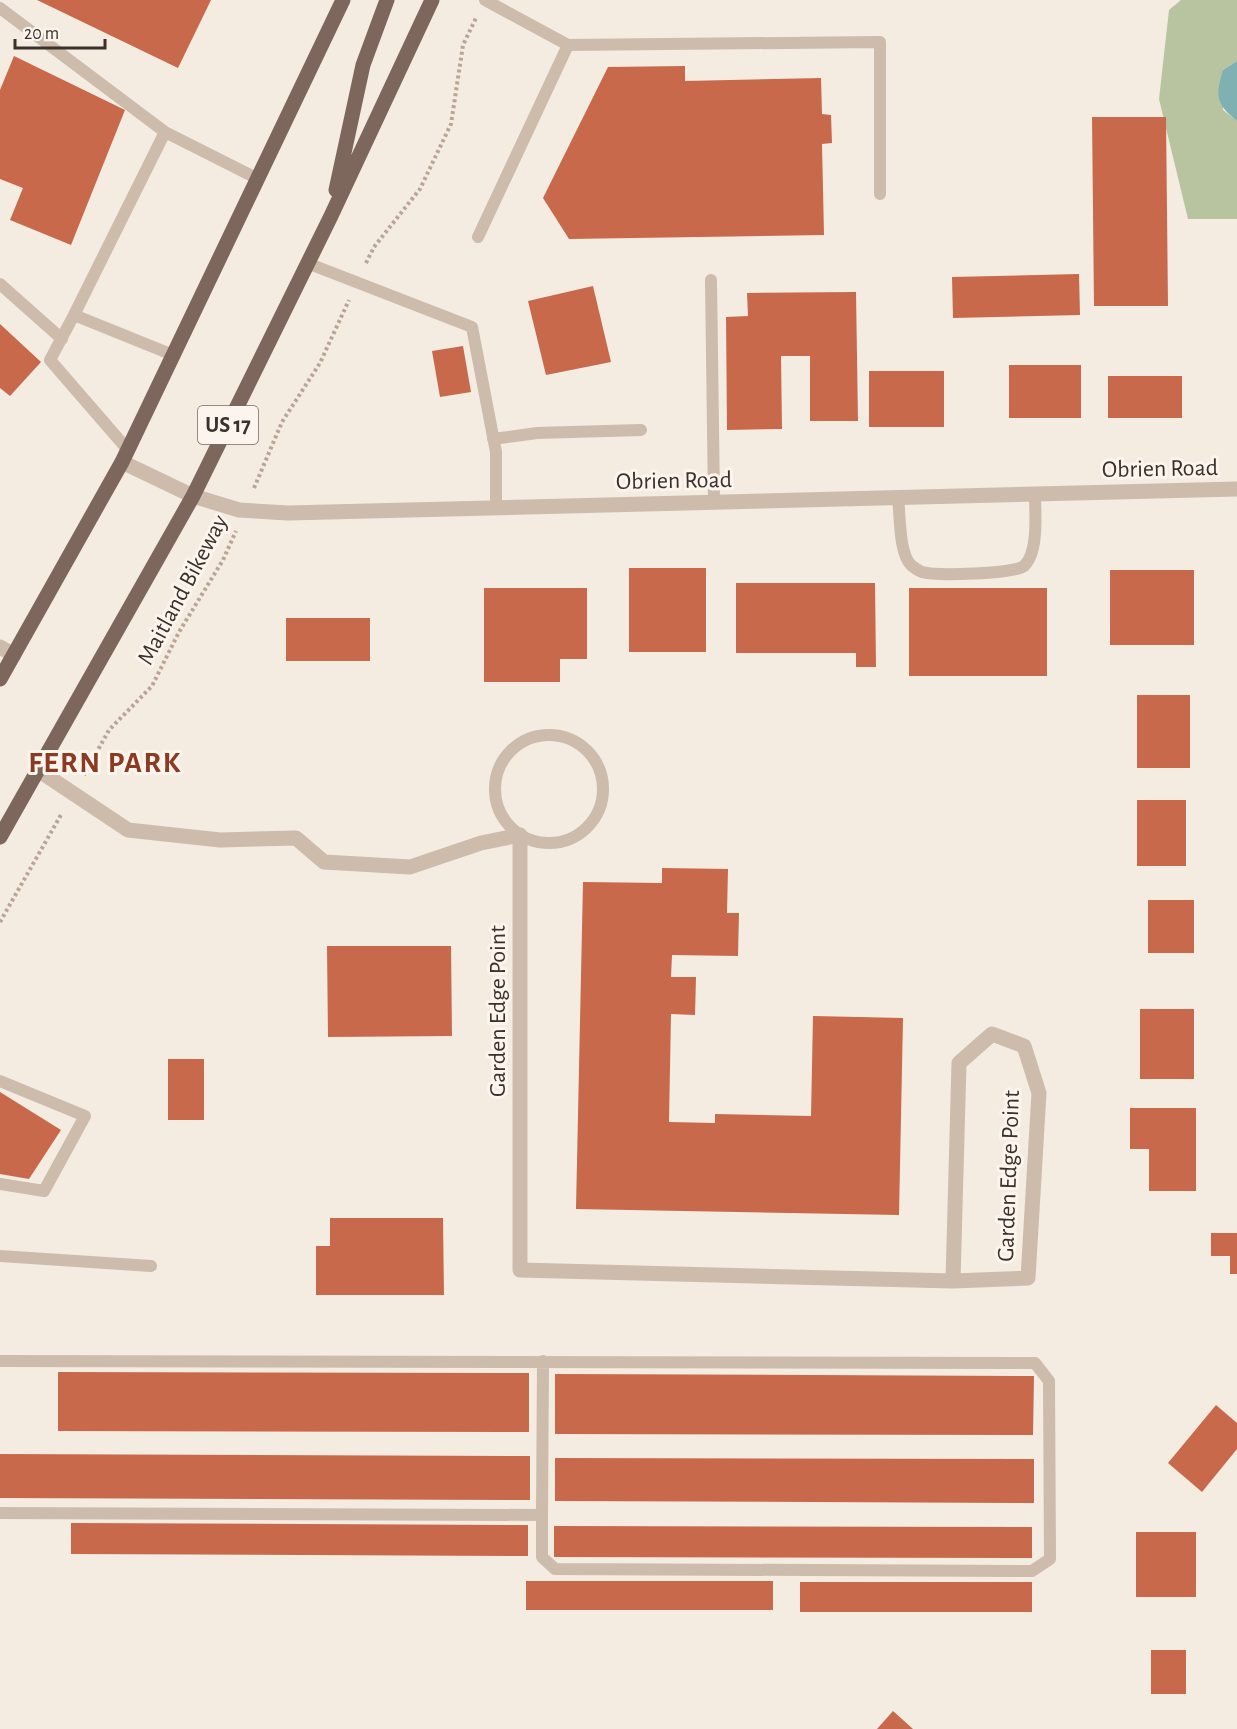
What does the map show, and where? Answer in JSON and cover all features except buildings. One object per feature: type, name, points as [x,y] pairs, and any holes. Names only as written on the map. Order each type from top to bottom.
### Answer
[{"type":"main road","points":[[0,679],[125,456],[344,0]]},
{"type":"main road","points":[[331,216],[363,65],[387,0]]},
{"type":"main road","name":"US 17","points":[[0,837],[193,496],[331,216],[432,0]]},
{"type":"street","name":"Obrien Road","points":[[125,456],[193,496],[245,511],[288,513],[1237,489]]},
{"type":"street","points":[[0,647],[14,655]]},
{"type":"street","points":[[38,770],[128,830],[220,840],[296,838],[324,862],[410,867],[481,843],[520,835]]},
{"type":"street","name":"Garden Edge Point","points":[[520,835],[520,1270],[953,1281],[1028,1278],[1039,1093],[1024,1046],[992,1034],[959,1063],[953,1281]]},
{"type":"lane","points":[[483,4],[568,45],[880,42],[880,194]]},
{"type":"lane","points":[[0,8],[165,132],[258,178]]},
{"type":"lane","points":[[478,237],[568,45]]},
{"type":"lane","points":[[125,456],[50,360],[165,132]]},
{"type":"lane","points":[[308,263],[472,327],[496,452],[496,508]]},
{"type":"lane","points":[[711,280],[714,502]]},
{"type":"lane","points":[[0,284],[62,339]]},
{"type":"lane","points":[[74,315],[173,355]]},
{"type":"lane","points":[[493,439],[537,434],[641,430]]},
{"type":"lane","points":[[898,497],[903,549],[910,565],[922,572],[992,573],[1010,571],[1024,566],[1030,555],[1035,541],[1035,494]]},
{"type":"lane","points":[[550,735],[567,737],[583,746],[595,759],[603,776],[604,795],[599,812],[588,827],[573,838],[556,843],[538,842],[520,835],[507,824],[498,808],[495,792],[497,774],[504,758],[517,745],[532,737],[550,735]]},
{"type":"lane","points":[[0,1081],[85,1116],[44,1191],[0,1184]]},
{"type":"lane","points":[[0,1256],[151,1266]]},
{"type":"lane","points":[[0,1361],[543,1361],[1035,1363],[1049,1381],[1050,1559],[1032,1571],[555,1569],[542,1557],[543,1361]]},
{"type":"lane","points":[[0,1513],[542,1515]]},
{"type":"path","name":"Maitland Bikeway","points":[[0,921],[109,729],[152,686],[179,632],[224,560],[282,422],[320,363],[374,247],[420,189],[451,124],[463,45],[483,4]]},
{"type":"green space","points":[[1181,0],[1237,0],[1237,61],[1223,70],[1223,110],[1237,121],[1237,219],[1188,219],[1159,99],[1169,10]]},
{"type":"water","points":[[1237,61],[1237,121],[1225,110],[1218,93],[1223,70]]},
{"type":"district","name":"FERN PARK","points":[[105,763]]}]
